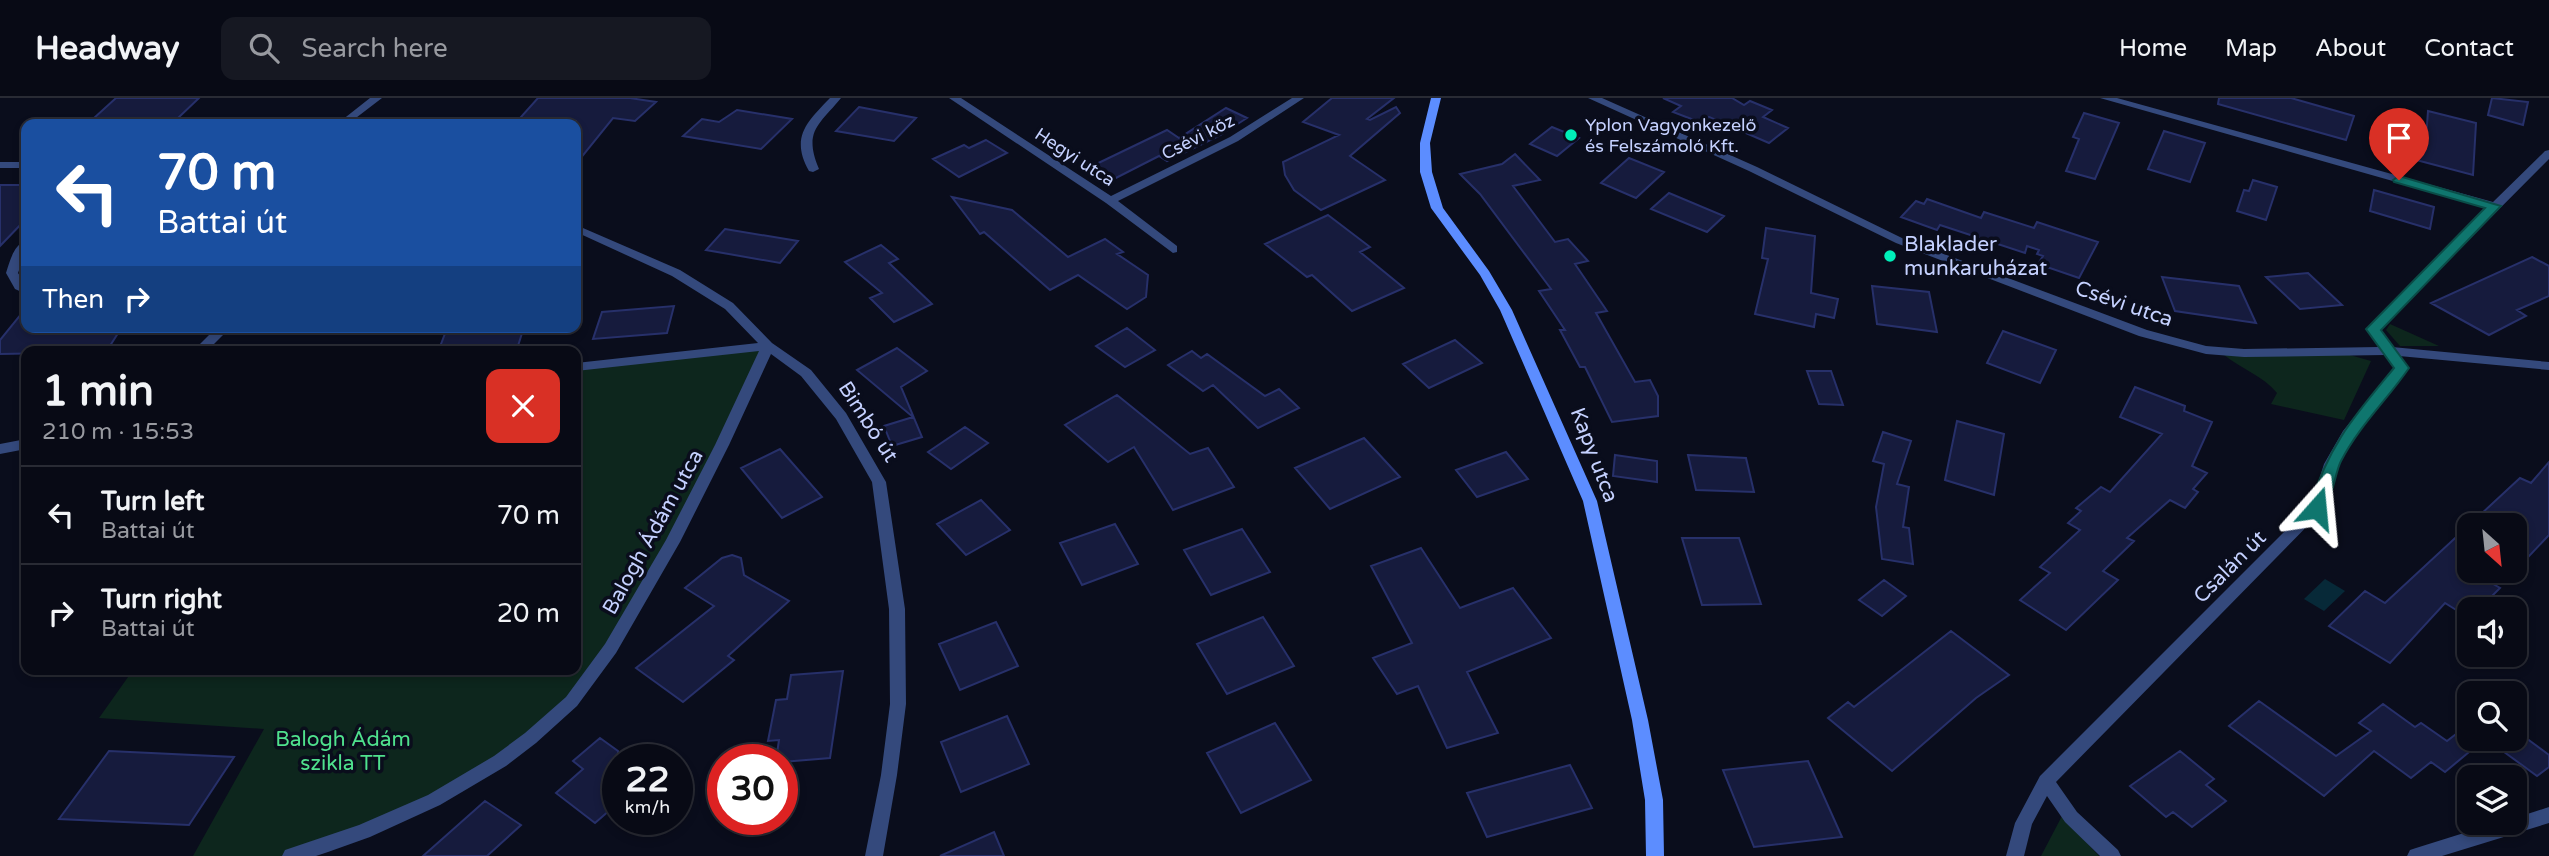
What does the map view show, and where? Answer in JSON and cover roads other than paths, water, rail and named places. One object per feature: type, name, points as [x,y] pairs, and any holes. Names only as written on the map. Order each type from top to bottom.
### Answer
[{"type":"street","points":[[349,119],[377,98]]},
{"type":"street","points":[[813,169],[803,150],[806,131],[836,98]]},
{"type":"street","name":"Hegyi utca","points":[[954,98],[1110,201],[1174,249]]},
{"type":"street","name":"Csévi köz","points":[[1110,201],[1234,139],[1299,98]]},
{"type":"street","name":"Kapy utca","points":[[1436,98],[1426,143],[1426,172],[1437,208],[1485,274],[1506,310],[1590,501],[1642,734],[1654,800],[1655,856]]},
{"type":"street","name":"Csévi utca","points":[[1592,98],[1753,169],[1900,241],[2143,333],[2206,350],[2244,353],[2392,351]]},
{"type":"street","points":[[1617,109],[1630,98]]},
{"type":"street","points":[[2105,98],[2494,206]]},
{"type":"street","points":[[2549,153],[2373,329],[2392,351],[2549,366]]},
{"type":"street","points":[[0,165],[21,165]]},
{"type":"street","name":"Bimbó út","points":[[581,230],[676,273],[729,306],[768,346],[806,373],[841,416],[879,482],[897,609],[898,704],[889,775],[874,856]]},
{"type":"street","points":[[21,250],[12,273],[21,287]]},
{"type":"street","points":[[204,346],[219,333]]},
{"type":"street","points":[[581,366],[768,346]]},
{"type":"street","name":"Balogh Ádám utca","points":[[291,856],[341,841],[434,800],[505,759],[562,712],[601,666],[658,569],[719,459],[768,346]]},
{"type":"street","name":"Csalán út","points":[[2015,856],[2024,823],[2046,780],[2317,508],[2331,464],[2348,434],[2402,368],[2392,351]]},
{"type":"street","points":[[0,449],[21,445]]},
{"type":"street","points":[[2046,780],[2071,817],[2112,856]]},
{"type":"street","points":[[2416,856],[2549,815]]},
{"type":"water","points":[[2325,579],[2345,591],[2324,611],[2304,599]]},
{"type":"place","name":"Yplon Vagyonkezelő és Felszámoló Kft.","points":[[1571,135]]},
{"type":"place","name":"Blaklader munkaruházat","points":[[1890,256]]},
{"type":"park label","name":"Balogh Ádám szikla TT","points":[[343,751]]}]
